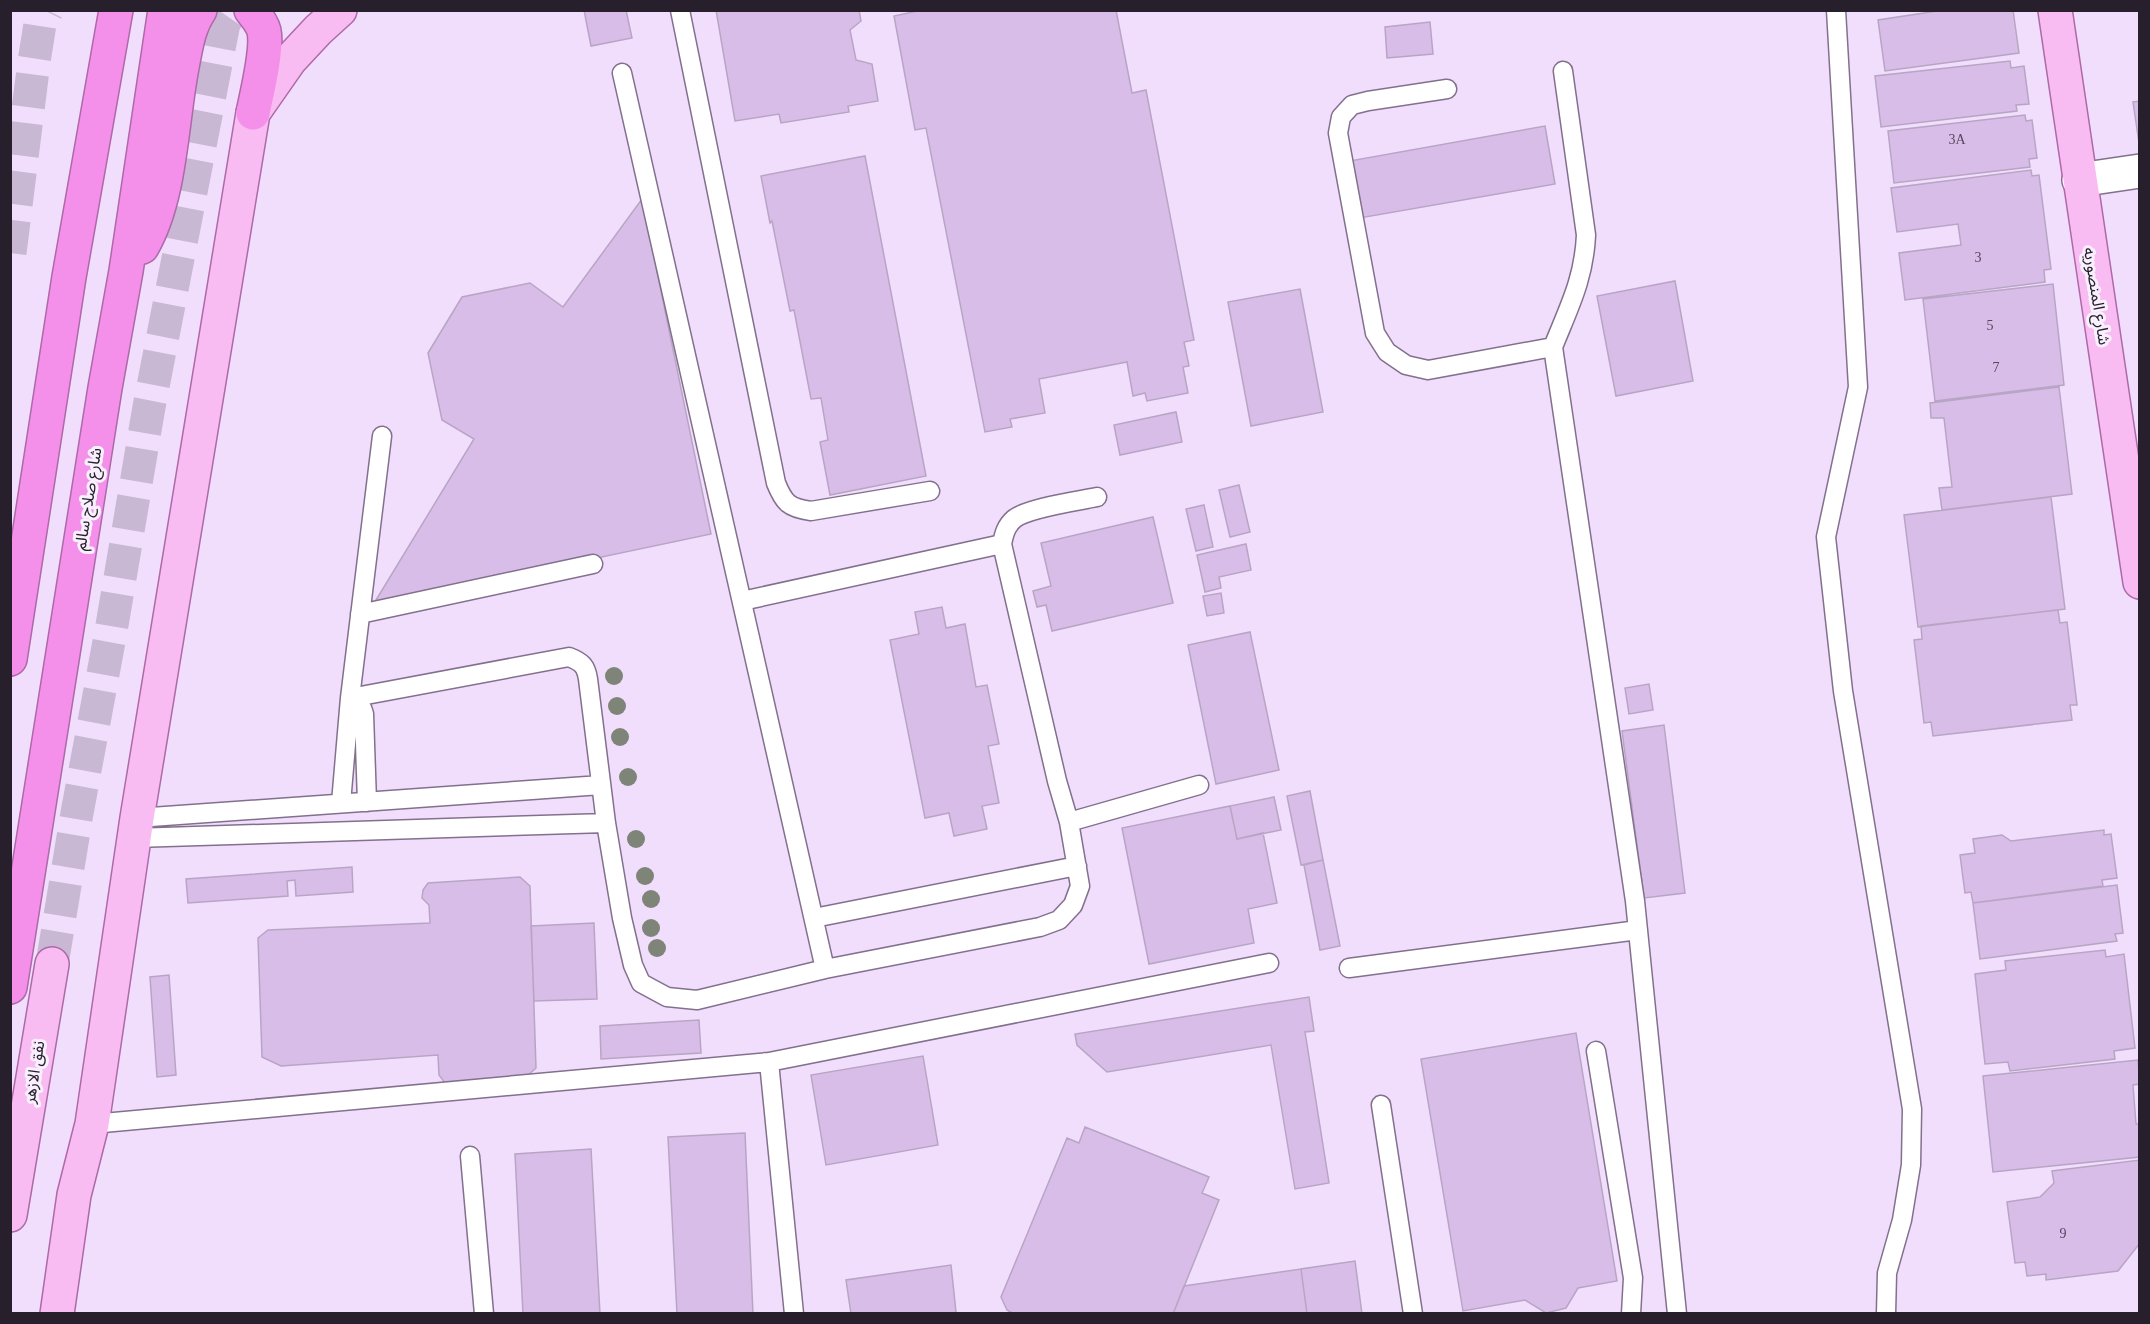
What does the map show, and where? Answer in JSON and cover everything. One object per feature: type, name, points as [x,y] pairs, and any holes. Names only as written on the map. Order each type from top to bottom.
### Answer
[{"type":"highway","points":[[10,659],[69,277],[116,10]]},
{"type":"highway","name":"شارع صلاح سالم","points":[[10,987],[103,400],[126,271],[165,10]]},
{"type":"highway","points":[[126,271],[143,246],[155,219],[165,178],[176,95],[190,28],[200,10]]},
{"type":"highway","points":[[251,10],[264,31],[253,113]]},
{"type":"main road","points":[[57,1314],[74,1195],[92,1124],[135,828],[253,113],[290,60],[340,10]]},
{"type":"main road","name":"شارع المنصوريه","points":[[2054,12],[2138,563]]},
{"type":"main road","name":"نفق الازهر","points":[[10,1215],[52,964]]},
{"type":"street","points":[[2079,180],[2139,171]]},
{"type":"lane","points":[[681,10],[776,483],[782,498],[795,509],[811,511],[930,491]]},
{"type":"lane","points":[[1836,10],[1858,387],[1826,537],[1843,691],[1912,1109],[1911,1165],[1902,1220],[1887,1273],[1886,1314]]},
{"type":"lane","points":[[1563,71],[1586,235],[1585,260],[1579,284],[1553,347],[1635,901],[1677,1314]]},
{"type":"lane","points":[[622,73],[825,969]]},
{"type":"lane","points":[[1447,89],[1368,100],[1352,105],[1341,117],[1338,133],[1375,333],[1387,352],[1406,365],[1428,370],[1553,347]]},
{"type":"lane","points":[[341,803],[350,698],[382,436]]},
{"type":"lane","points":[[350,698],[569,657],[580,661],[586,669],[606,823],[622,918],[633,965],[641,984],[668,997],[697,1000],[825,969],[1040,927],[1059,920],[1073,905],[1080,886],[1069,822],[1057,781],[1002,544],[1005,530],[1015,518],[1029,512],[1097,497]]},
{"type":"lane","points":[[742,601],[1002,544]]},
{"type":"lane","points":[[360,614],[593,564]]},
{"type":"lane","points":[[350,698],[357,701],[364,714],[367,802]]},
{"type":"lane","points":[[135,828],[280,807],[601,785]]},
{"type":"lane","points":[[1069,822],[1198,785]]},
{"type":"lane","points":[[280,807],[280,833]]},
{"type":"lane","points":[[135,828],[280,833],[606,823]]},
{"type":"lane","points":[[814,918],[1077,866]]},
{"type":"lane","points":[[1349,968],[1638,930]]},
{"type":"lane","points":[[92,1124],[770,1062],[1269,963]]},
{"type":"lane","points":[[1596,1051],[1633,1278],[1631,1314]]},
{"type":"lane","points":[[770,1062],[794,1314]]},
{"type":"lane","points":[[1382,1105],[1413,1314]]},
{"type":"lane","points":[[470,1156],[483,1314]]},
{"type":"building","points":[[584,10],[626,10],[632,38],[591,46]]},
{"type":"building","points":[[716,10],[859,10],[861,21],[850,30],[856,60],[872,64],[878,101],[848,106],[849,112],[781,123],[779,114],[735,121]]},
{"type":"building","points":[[922,10],[1116,10],[1132,93],[1146,90],[1194,340],[1184,342],[1189,366],[1183,367],[1188,393],[1147,401],[1145,393],[1133,396],[1127,362],[1039,379],[1045,413],[1010,419],[1012,427],[985,432],[926,128],[915,130],[894,16]]},
{"type":"building","points":[[1944,10],[2013,10],[2019,53],[1885,71],[1878,20]]},
{"type":"building","points":[[1430,22],[1433,54],[1387,58],[1385,27]]},
{"type":"building","points":[[2010,61],[2011,68],[2024,66],[2029,104],[2016,105],[2017,111],[1881,127],[1875,76]]},
{"type":"building","points":[[2140,101],[2140,150],[2133,102]]},
{"type":"building","points":[[2025,115],[2026,121],[2032,120],[2037,158],[2029,159],[2030,167],[1894,183],[1888,131]]},
{"type":"building","points":[[1545,126],[1555,184],[1354,219],[1344,162]]},
{"type":"building","points":[[865,156],[926,476],[830,495],[820,442],[828,440],[821,398],[811,399],[794,310],[790,311],[761,176]]},
{"type":"building","points":[[2031,170],[2032,176],[2039,175],[2051,269],[2044,270],[2045,282],[1905,300],[1899,253],[1961,245],[1958,224],[1897,232],[1891,188]]},
{"type":"building","points":[[642,199],[711,534],[373,605],[474,439],[442,420],[428,353],[462,297],[530,283],[563,307]]},
{"type":"building","points":[[1675,281],[1693,381],[1616,396],[1597,296]]},
{"type":"building","points":[[2053,284],[2064,385],[1935,401],[1923,299]]},
{"type":"building","points":[[1300,289],[1323,412],[1251,426],[1228,302]]},
{"type":"building","points":[[2059,387],[2072,494],[1942,510],[1939,488],[1952,487],[1944,418],[1931,418],[1930,403]]},
{"type":"building","points":[[1176,412],[1182,442],[1120,455],[1114,425]]},
{"type":"building","points":[[1239,485],[1250,532],[1230,537],[1219,490]]},
{"type":"building","points":[[2051,497],[2065,609],[1918,627],[1904,515]]},
{"type":"building","points":[[1204,505],[1213,547],[1196,551],[1186,509]]},
{"type":"building","points":[[1153,517],[1173,603],[1052,631],[1046,605],[1037,607],[1033,591],[1051,586],[1041,543]]},
{"type":"building","points":[[1246,544],[1251,570],[1219,577],[1221,588],[1205,592],[1197,555]]},
{"type":"building","points":[[1221,593],[1224,613],[1207,616],[1203,596]]},
{"type":"building","points":[[942,607],[946,628],[965,624],[976,687],[987,685],[999,744],[988,746],[999,803],[982,806],[987,829],[954,836],[949,813],[925,818],[890,640],[919,634],[915,612]]},
{"type":"building","points":[[2058,610],[2060,623],[2067,622],[2077,705],[2070,705],[2072,720],[1933,736],[1931,722],[1924,723],[1914,640],[1922,639],[1921,626]]},
{"type":"building","points":[[1250,632],[1279,770],[1216,784],[1188,645]]},
{"type":"building","points":[[1649,684],[1653,710],[1629,714],[1625,688]]},
{"type":"building","points":[[1664,725],[1685,893],[1644,898],[1622,731]]},
{"type":"building","points":[[1310,791],[1323,860],[1301,865],[1287,796]]},
{"type":"building","points":[[1274,797],[1281,830],[1237,839],[1230,806]]},
{"type":"building","points":[[1230,806],[1237,839],[1263,833],[1277,903],[1248,909],[1254,943],[1149,964],[1122,828]]},
{"type":"building","points":[[2104,830],[2104,835],[2111,834],[2117,878],[2102,880],[2103,886],[1973,903],[1971,892],[1965,893],[1960,855],[1975,853],[1973,839],[2002,835],[2011,841]]},
{"type":"building","points":[[1323,860],[1340,946],[1320,950],[1304,865]]},
{"type":"building","points":[[352,867],[353,892],[296,896],[295,880],[287,881],[288,896],[188,903],[186,879]]},
{"type":"building","points":[[520,877],[530,886],[536,1068],[526,1077],[445,1083],[439,1075],[438,1055],[281,1066],[262,1057],[258,938],[268,930],[430,923],[429,905],[422,898],[423,890],[428,883]]},
{"type":"building","points":[[2117,885],[2123,933],[2115,934],[2117,941],[1980,959],[1973,903]]},
{"type":"building","points":[[594,923],[597,999],[534,1001],[531,926]]},
{"type":"building","points":[[2105,950],[2106,957],[2124,954],[2135,1048],[2114,1051],[2115,1059],[2010,1071],[2008,1062],[1985,1064],[1975,974],[2006,970],[2005,961]]},
{"type":"building","points":[[169,975],[176,1075],[157,1077],[150,977]]},
{"type":"building","points":[[1309,997],[1314,1031],[1305,1032],[1329,1183],[1295,1189],[1271,1045],[1107,1072],[1077,1045],[1075,1034]]},
{"type":"building","points":[[699,1020],[701,1053],[601,1059],[600,1026]]},
{"type":"building","points":[[1576,1033],[1617,1281],[1578,1288],[1566,1308],[1546,1313],[1525,1300],[1463,1311],[1421,1059]]},
{"type":"building","points":[[923,1056],[938,1145],[826,1165],[811,1075]]},
{"type":"building","points":[[2138,1060],[2140,1084],[2133,1085],[2136,1124],[2140,1124],[2140,1157],[1993,1172],[1983,1076]]},
{"type":"building","points":[[1085,1127],[1209,1177],[1202,1193],[1219,1200],[1173,1314],[1014,1314],[1007,1310],[1001,1297],[1067,1138],[1079,1143]]},
{"type":"building","points":[[745,1133],[753,1314],[677,1314],[668,1137]]},
{"type":"building","points":[[591,1149],[600,1314],[523,1314],[515,1154]]},
{"type":"building","points":[[2140,1160],[2140,1243],[2118,1271],[2046,1280],[2046,1274],[2027,1276],[2025,1262],[2015,1263],[2007,1202],[2040,1197],[2054,1183],[2052,1171]]},
{"type":"building","points":[[1355,1261],[1362,1314],[1307,1314],[1301,1269]]},
{"type":"building","points":[[951,1265],[956,1312],[951,1314],[851,1314],[846,1280]]},
{"type":"building","points":[[1301,1269],[1307,1314],[1173,1314],[1184,1286]]},
{"type":"tunnel","points":[[10,253],[34,62],[40,24],[47,10]]},
{"type":"tunnel","points":[[52,964],[149,407],[224,23],[233,10]]}]
